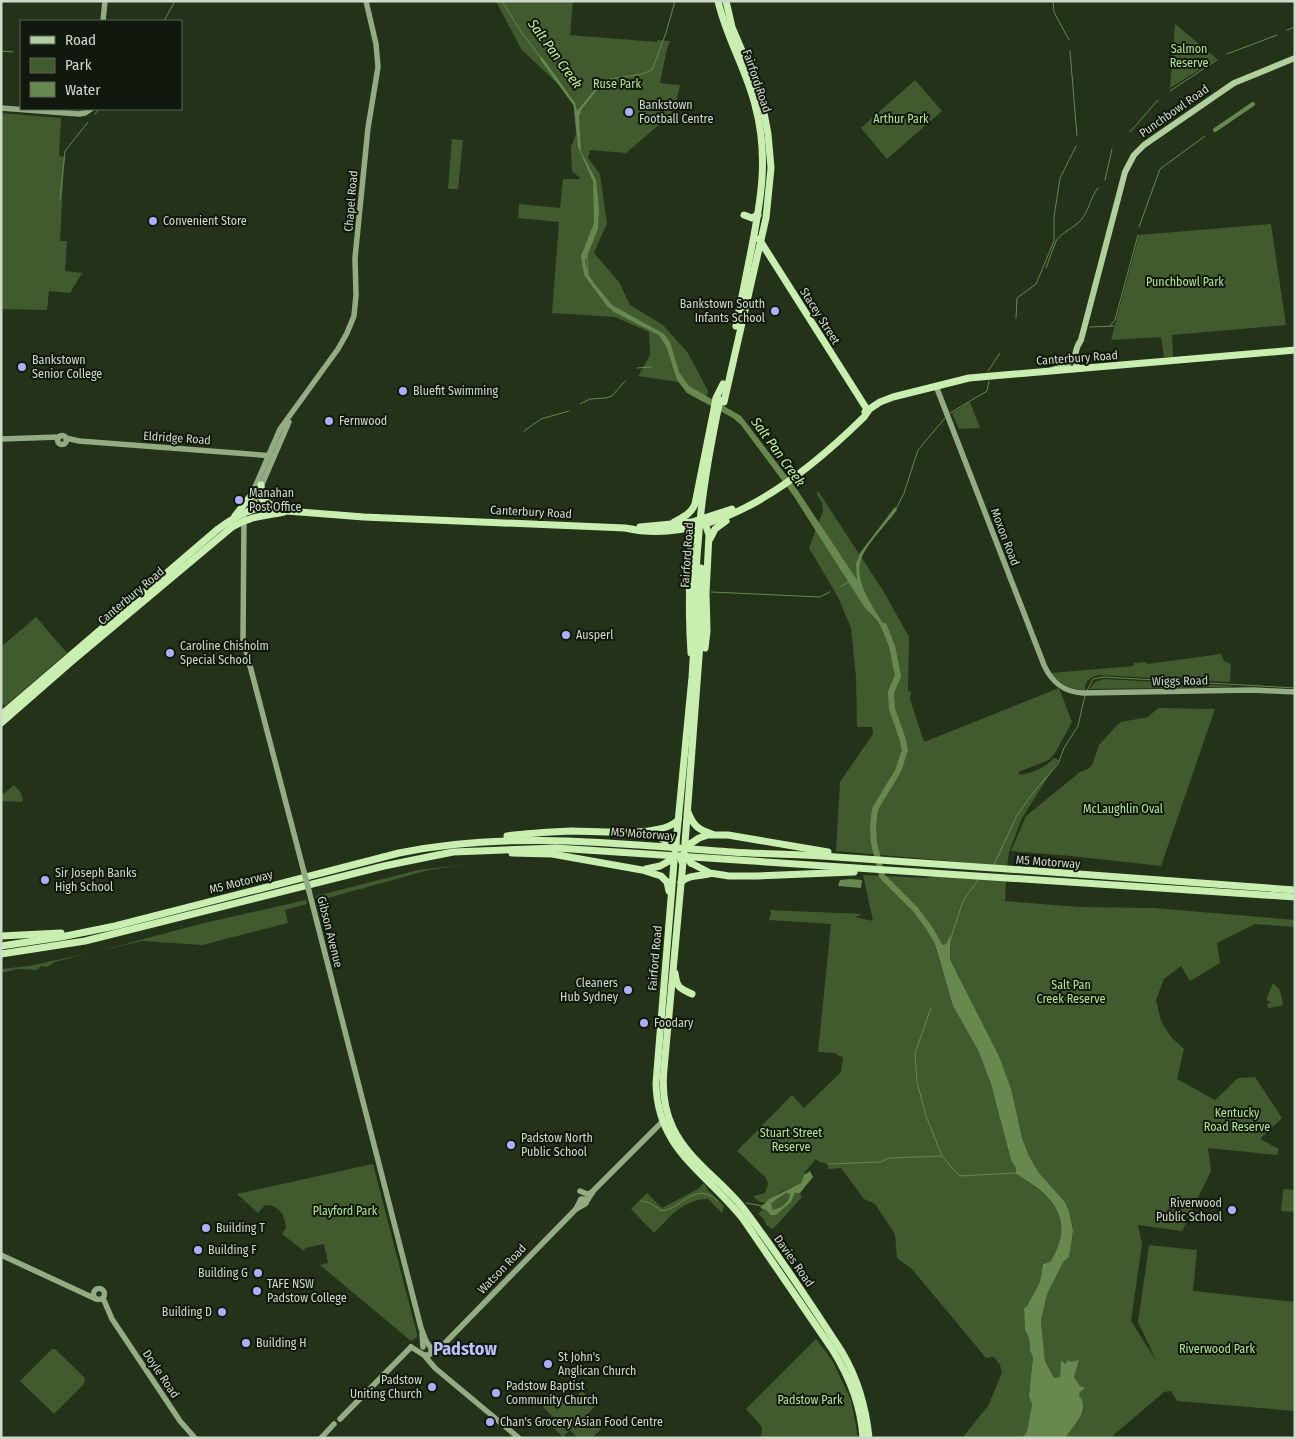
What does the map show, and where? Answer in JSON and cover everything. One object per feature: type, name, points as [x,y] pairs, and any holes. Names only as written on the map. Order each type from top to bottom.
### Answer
[{"type":"highway","name":"Fairford Road","points":[[681,831],[678,820],[698,630],[703,529],[720,400],[755,232],[763,171],[763,146],[759,121],[748,82],[723,24],[718,1]]},
{"type":"highway","name":"Fairford Road","points":[[720,400],[766,218],[770,185],[768,134],[758,90],[733,32],[726,1]]},
{"type":"highway","points":[[744,215],[752,218],[758,215]]},
{"type":"highway","name":"Stacey Street","points":[[755,232],[868,411]]},
{"type":"highway","points":[[756,258],[762,254],[770,256]]},
{"type":"highway","name":"Canterbury Road","points":[[624,528],[703,521],[726,517],[828,451],[868,411],[888,398],[974,377],[1295,350]]},
{"type":"highway","points":[[669,524],[691,512],[695,504],[720,400]]},
{"type":"highway","name":"Canterbury Road","points":[[1,723],[79,654],[232,527],[247,515],[262,508],[346,516],[624,528],[645,531],[680,530],[695,527],[703,521],[734,508],[782,482]]},
{"type":"highway","points":[[262,485],[262,499],[265,503],[276,508]]},
{"type":"highway","points":[[234,518],[250,497]]},
{"type":"highway","points":[[708,549],[715,529],[735,516],[739,510]]},
{"type":"highway","name":"Canterbury Road","points":[[1,715],[218,529],[234,518],[287,511]]},
{"type":"highway","points":[[700,665],[707,631],[708,531],[703,521]]},
{"type":"highway","points":[[232,527],[238,526],[244,534]]},
{"type":"highway","points":[[692,677],[689,605],[691,554],[695,527]]},
{"type":"highway","points":[[680,530],[688,535],[691,554]]},
{"type":"highway","name":"Fairford Road","points":[[681,831],[688,810],[700,665],[698,630]]},
{"type":"highway","points":[[688,810],[695,826],[714,834],[750,838],[847,856]]},
{"type":"highway","points":[[641,832],[669,826],[678,820]]},
{"type":"highway","points":[[447,845],[465,840],[524,834],[572,831],[641,832],[654,835],[667,842],[710,873]]},
{"type":"highway","points":[[665,974],[670,956],[681,831]]},
{"type":"highway","points":[[642,870],[656,868],[703,836],[714,834]]},
{"type":"highway","name":"M5 Motorway","points":[[1,946],[97,930],[376,859],[447,845],[513,840],[556,840],[732,852],[847,856],[1018,875],[1295,897]]},
{"type":"highway","name":"M5 Motorway","points":[[1,954],[85,941],[384,866],[462,852],[556,848],[846,869],[1018,875],[1295,890]]},
{"type":"highway","points":[[428,857],[498,853],[552,854],[642,870],[659,874],[664,878],[668,884],[671,901]]},
{"type":"highway","name":"Fairford Road","points":[[668,1115],[664,1096],[663,1075],[682,871],[680,853]]},
{"type":"highway","name":"Fairford Road","points":[[662,1121],[657,1100],[656,1083],[671,901],[680,853]]},
{"type":"highway","points":[[681,882],[694,876],[710,873],[729,876],[757,876],[846,869]]},
{"type":"highway","points":[[1,936],[97,930]]},
{"type":"highway","points":[[1,959],[85,941]]},
{"type":"highway","points":[[672,966],[677,985],[680,989],[692,994]]},
{"type":"highway","name":"Watson Road","points":[[662,1121],[668,1115]]},
{"type":"highway","name":"Davies Road","points":[[668,1115],[677,1136],[685,1147],[742,1208],[842,1352],[854,1374],[864,1406],[869,1438]]},
{"type":"highway","name":"Davies Road","points":[[662,1121],[682,1156],[727,1200],[743,1219],[836,1355],[850,1382],[860,1414],[864,1438]]},
{"type":"highway","points":[[805,1297],[809,1310],[819,1326],[819,1331]]},
{"type":"main road","points":[[103,20],[105,1]]},
{"type":"main road","name":"Chapel Road","points":[[247,515],[262,485],[283,424],[345,339],[353,320],[356,307],[355,258],[357,235],[369,116],[378,67],[377,49],[366,1]]},
{"type":"main road","name":"Punchbowl Road","points":[[1078,368],[1075,365],[1076,355],[1125,172],[1134,155],[1149,142],[1234,83],[1295,58]]},
{"type":"main road","points":[[1,108],[20,109]]},
{"type":"main road","points":[[27,110],[78,114],[89,110]]},
{"type":"main road","name":"Punchbowl Road","points":[[1078,368],[1081,340]]},
{"type":"main road","points":[[1051,371],[1069,364],[1076,355]]},
{"type":"main road","name":"Moxon Road","points":[[936,386],[1046,669],[1053,680],[1065,690]]},
{"type":"main road","name":"Eldridge Road","points":[[3,438],[47,438],[271,455]]},
{"type":"main road","name":"Chapel Road","points":[[247,515],[250,497],[271,455]]},
{"type":"main road","name":"Gibson Avenue","points":[[247,515],[244,534],[244,641],[427,1351],[433,1366],[519,1438]]},
{"type":"main road","name":"Wiggs Road","points":[[1065,690],[1086,693],[1253,690],[1295,692]]},
{"type":"main road","name":"Watson Road","points":[[427,1351],[443,1345],[662,1121]]},
{"type":"main road","points":[[580,1191],[587,1194],[592,1193]]},
{"type":"main road","points":[[1,1255],[99,1299]]},
{"type":"main road","points":[[81,1290],[102,1290],[104,1294],[99,1299]]},
{"type":"main road","points":[[94,1291],[94,1295],[99,1299]]},
{"type":"main road","name":"Doyle Road","points":[[99,1299],[180,1421],[196,1438]]},
{"type":"main road","points":[[321,1438],[334,1424],[334,1419],[340,1419],[411,1347],[416,1352],[427,1351]]},
{"type":"green space","name":"Ruse Park","points":[[496,1],[573,1],[570,35],[657,42],[658,40],[670,41],[660,83],[680,85],[674,112],[626,153],[590,150],[588,158],[600,174],[607,223],[594,253],[619,282],[630,305],[663,325],[688,353],[708,391],[706,400],[685,383],[638,376],[650,355],[649,332],[615,317],[552,313],[559,222],[518,218],[519,204],[560,208],[563,179],[581,179],[572,171],[571,147],[576,134],[573,102],[559,85],[521,49]]},
{"type":"green space","name":"Salmon Reserve","points":[[1175,24],[1217,59],[1170,88]]},
{"type":"green space","name":"Arthur Park","points":[[915,80],[942,111],[887,159],[861,128]]},
{"type":"green space","points":[[1,113],[61,118],[59,156],[65,157],[60,241],[67,241],[65,271],[82,273],[70,293],[49,291],[47,310],[1,309]]},
{"type":"green space","points":[[452,139],[463,140],[458,189],[448,189]]},
{"type":"green space","name":"Punchbowl Park","points":[[1271,224],[1286,325],[1172,335],[1173,357],[1164,357],[1161,337],[1111,340],[1139,235]]},
{"type":"green space","points":[[970,402],[980,428],[959,429],[952,413]]},
{"type":"green space","points":[[818,491],[884,592],[909,637],[908,692],[911,691],[910,699],[924,742],[1059,688],[1072,722],[1055,753],[1049,760],[1018,772],[1021,775],[1043,767],[1054,758],[1059,760],[1022,818],[1009,852],[1007,866],[836,851],[840,782],[873,734],[872,727],[857,727],[856,677],[851,628],[838,597],[809,548],[823,511],[822,503],[817,494]]},
{"type":"green space","points":[[36,617],[67,653],[5,706],[1,702],[1,647]]},
{"type":"green space","points":[[1221,654],[1224,661],[1231,664],[1230,682],[1098,675],[1088,680],[1085,690],[1066,686],[1051,673],[1134,666],[1134,663],[1146,662],[1147,664]]},
{"type":"green space","points":[[1104,679],[1232,687],[1090,689],[1095,682]]},
{"type":"green space","name":"McLaughlin Oval","points":[[1158,708],[1215,709],[1161,866],[1011,851],[1026,816],[1080,772],[1092,765],[1099,745],[1117,725],[1121,722],[1148,717]]},
{"type":"green space","points":[[14,785],[21,793],[23,802],[1,801],[1,796]]},
{"type":"green space","points":[[470,864],[429,870],[317,901],[316,896],[418,870]]},
{"type":"green space","points":[[863,875],[925,878],[938,876],[1006,881],[1005,901],[1079,907],[1154,908],[1295,920],[1295,927],[1255,924],[1217,943],[1220,963],[1190,981],[1181,966],[1164,979],[1156,1000],[1161,1021],[1171,1037],[1184,1049],[1177,1079],[1215,1100],[1238,1078],[1255,1077],[1282,1118],[1260,1139],[1279,1149],[1277,1155],[1208,1148],[1211,1171],[1182,1231],[1138,1225],[1142,1244],[1131,1321],[1157,1362],[1138,1322],[1149,1245],[1197,1250],[1193,1291],[1295,1302],[1295,1411],[1177,1401],[1171,1391],[1164,1392],[1110,1438],[1065,1438],[1083,1412],[1083,1401],[1079,1397],[1080,1386],[1074,1377],[1078,1361],[1065,1364],[1061,1361],[1060,1378],[1054,1378],[1045,1361],[1041,1321],[1047,1294],[1064,1261],[1073,1231],[1069,1211],[1065,1202],[1039,1173],[1029,1156],[1022,1138],[999,1056],[950,958],[950,937],[946,944],[939,946],[934,942],[953,1006],[978,1050],[991,1084],[1011,1160],[1016,1167],[1016,1174],[1029,1182],[1050,1200],[1057,1210],[1061,1221],[1058,1247],[1050,1262],[1043,1264],[1040,1282],[1027,1306],[1024,1308],[1025,1330],[1029,1338],[1030,1351],[1033,1357],[1029,1396],[1032,1404],[1027,1433],[1022,1438],[962,1438],[988,1406],[1002,1373],[1000,1365],[994,1357],[986,1358],[912,1269],[897,1258],[895,1234],[875,1204],[864,1199],[841,1168],[828,1169],[828,1164],[819,1162],[816,1159],[805,1172],[801,1183],[779,1193],[764,1203],[758,1201],[753,1196],[765,1193],[768,1184],[766,1178],[737,1151],[792,1095],[804,1108],[841,1072],[843,1057],[835,1053],[818,1052],[831,924],[769,920],[771,912],[769,910],[863,914],[855,917],[873,921]]},
{"type":"green space","points":[[306,900],[307,904],[285,910],[288,923],[202,945],[142,941],[99,951],[204,923]]},
{"type":"green space","points":[[89,953],[55,962],[47,967],[41,966],[37,970],[18,969],[1,973],[1,969],[29,966]]},
{"type":"green space","points":[[1273,983],[1280,990],[1283,1004],[1268,1008],[1267,1004],[1270,1001],[1267,1001],[1267,997]]},
{"type":"green space","name":"Playford Park","points":[[373,1164],[417,1334],[417,1337],[411,1341],[320,1265],[328,1263],[324,1244],[305,1248],[304,1251],[282,1234],[286,1228],[283,1215],[278,1209],[265,1205],[258,1213],[237,1194]]},
{"type":"green space","points":[[704,1183],[708,1190],[724,1206],[722,1213],[708,1199],[691,1202],[672,1215],[654,1233],[631,1209],[647,1193],[662,1208],[698,1189]]},
{"type":"green space","points":[[1285,1189],[1295,1190],[1295,1212],[1281,1211],[1283,1191]]},
{"type":"green space","points":[[795,1192],[800,1193],[802,1197],[773,1229],[766,1225],[764,1219],[758,1214],[763,1209],[776,1215],[791,1202]]},
{"type":"green space","points":[[786,1193],[790,1194],[786,1202],[773,1210],[771,1203]]},
{"type":"green space","name":"Padstow Park","points":[[816,1339],[832,1360],[851,1400],[858,1438],[761,1437],[762,1427],[746,1409]]},
{"type":"green space","points":[[52,1349],[55,1349],[85,1378],[84,1384],[54,1414],[20,1381]]},
{"type":"green space","points":[[582,1391],[596,1405],[587,1415],[601,1429],[592,1438],[578,1438],[570,1430],[563,1437],[549,1424],[554,1418],[543,1407],[556,1394],[568,1405]]},
{"type":"water","points":[[542,57],[575,103],[577,111],[604,81],[581,110],[579,116],[581,152],[596,180],[599,208],[598,229],[585,261],[589,277],[612,305],[664,334],[670,342],[679,372],[689,386],[741,416],[796,488],[857,580],[856,564],[860,553],[895,507],[897,510],[868,546],[862,557],[860,567],[862,586],[888,632],[885,634],[877,620],[865,608],[793,495],[741,425],[733,418],[687,393],[677,380],[667,348],[659,335],[614,312],[607,306],[584,275],[581,256],[594,223],[593,181],[578,147],[574,106],[540,59]]},
{"type":"water","points":[[840,880],[862,880],[861,888],[838,886]]},
{"type":"water","points":[[950,936],[950,959],[999,1056],[1011,1089],[1022,1138],[1029,1156],[1039,1173],[1065,1202],[1069,1211],[1073,1231],[1069,1257],[1064,1261],[1047,1294],[1041,1321],[1045,1361],[1054,1378],[1060,1377],[1061,1360],[1065,1364],[1068,1360],[1071,1362],[1079,1360],[1074,1377],[1080,1386],[1085,1388],[1080,1392],[1079,1396],[1083,1406],[1080,1417],[1065,1438],[1022,1438],[1027,1432],[1032,1404],[1029,1396],[1033,1357],[1030,1351],[1029,1338],[1025,1330],[1024,1308],[1027,1306],[1040,1282],[1043,1264],[1050,1262],[1058,1247],[1061,1221],[1057,1210],[1050,1200],[1029,1182],[1016,1174],[1016,1168],[1011,1160],[991,1084],[978,1050],[953,1006],[934,941],[939,946],[946,944]]},
{"type":"water","points":[[810,1171],[813,1177],[800,1193],[795,1193],[791,1202],[776,1215],[771,1215],[766,1210],[760,1208],[769,1199],[801,1183],[804,1175]],"holes":[[[786,1193],[790,1194],[784,1205],[773,1210],[771,1203]]]},
{"type":"waterway","points":[[165,20],[175,1]]},
{"type":"waterway","name":"Salt Pan Creek","points":[[502,1],[522,33],[541,58]]},
{"type":"waterway","points":[[603,82],[604,80],[642,74],[652,70],[666,33],[675,1]]},
{"type":"waterway","points":[[1053,1],[1054,12],[1069,40]]},
{"type":"waterway","points":[[1287,30],[1295,27]]},
{"type":"waterway","points":[[1227,54],[1277,35]]},
{"type":"waterway","points":[[1,51],[13,52]]},
{"type":"waterway","points":[[1070,51],[1077,136]]},
{"type":"waterway","points":[[1170,91],[1217,60]]},
{"type":"waterway","points":[[1130,132],[1158,100]]},
{"type":"waterway","points":[[1215,130],[1253,104]]},
{"type":"waterway","points":[[95,114],[98,110]]},
{"type":"waterway","points":[[60,200],[65,151],[88,122]]},
{"type":"waterway","points":[[1139,227],[1160,169],[1205,136]]},
{"type":"waterway","points":[[1016,318],[1017,298],[1036,284],[1054,241],[1054,217],[1060,178],[1076,146]]},
{"type":"waterway","points":[[1105,180],[1112,149]]},
{"type":"waterway","points":[[1046,268],[1056,241],[1081,220],[1098,188]]},
{"type":"waterway","points":[[1110,326],[1115,320],[1138,235]]},
{"type":"waterway","name":"Salt Pan Creek","points":[[587,255],[588,275],[593,282]]},
{"type":"waterway","points":[[1090,327],[1114,326]]},
{"type":"waterway","points":[[988,371],[1000,353]]},
{"type":"waterway","points":[[637,368],[652,367]]},
{"type":"waterway","points":[[580,404],[590,399],[612,396],[625,381]]},
{"type":"waterway","points":[[950,413],[987,391],[989,381]]},
{"type":"waterway","points":[[524,431],[541,419],[569,411]]},
{"type":"waterway","points":[[896,509],[904,493],[918,450],[945,418]]},
{"type":"waterway","points":[[840,587],[850,581]]},
{"type":"waterway","points":[[711,592],[820,597],[830,592]]},
{"type":"waterway","name":"Salt Pan Creek","points":[[884,626],[892,646],[898,676],[891,692],[892,709],[905,750],[898,771],[875,809],[874,843],[882,876],[915,909],[930,929],[943,952]]},
{"type":"waterway","points":[[1087,691],[1093,679],[1104,677],[1295,688]]},
{"type":"waterway","points":[[994,865],[1016,817],[1032,794],[1058,764],[1064,748],[1078,726],[1085,695]]},
{"type":"waterway","points":[[949,944],[963,901],[978,880]]},
{"type":"waterway","points":[[931,1008],[915,1053],[917,1082],[926,1116],[942,1156],[959,1176],[1015,1173]]},
{"type":"waterway","points":[[828,1164],[881,1162],[889,1158],[941,1156]]},
{"type":"waterway","points":[[641,1201],[650,1203],[662,1211],[696,1194],[710,1195],[718,1201]]},
{"type":"waterway","points":[[746,1203],[763,1206]]},
{"type":"place","name":"Bankstown Football Centre","points":[[629,112]]},
{"type":"place","name":"Convenient Store","points":[[153,221]]},
{"type":"place","name":"Bankstown South Infants School","points":[[775,311]]},
{"type":"place","name":"Bankstown Senior College","points":[[22,367]]},
{"type":"place","name":"Bluefit Swimming","points":[[403,391]]},
{"type":"place","name":"Fernwood","points":[[329,421]]},
{"type":"place","name":"Manahan Post Office","points":[[239,500]]},
{"type":"place","name":"Ausperl","points":[[566,635]]},
{"type":"place","name":"Caroline Chisholm Special School","points":[[170,653]]},
{"type":"place","name":"Sir Joseph Banks High School","points":[[45,880]]},
{"type":"place","name":"Cleaners Hub Sydney","points":[[628,990]]},
{"type":"place","name":"Foodary","points":[[644,1023]]},
{"type":"place","name":"Padstow North Public School","points":[[511,1145]]},
{"type":"place","name":"Riverwood Public School","points":[[1232,1210]]},
{"type":"place","name":"Building T","points":[[206,1228]]},
{"type":"place","name":"Building F","points":[[198,1250]]},
{"type":"place","name":"Building G","points":[[258,1273]]},
{"type":"place","name":"TAFE NSW Padstow College","points":[[257,1291]]},
{"type":"place","name":"Building D","points":[[222,1312]]},
{"type":"place","name":"Building H","points":[[246,1343]]},
{"type":"place","name":"St John's Anglican Church","points":[[548,1364]]},
{"type":"place","name":"Padstow Uniting Church","points":[[432,1387]]},
{"type":"place","name":"Padstow Baptist Community Church","points":[[496,1393]]},
{"type":"place","name":"Chan's Grocery Asian Food Centre","points":[[490,1422]]},
{"type":"district","name":"Padstow","points":[[465,1349]]},
{"type":"park label","name":"Salt Pan Creek Reserve","points":[[1071,992]]},
{"type":"park label","name":"Kentucky Road Reserve","points":[[1237,1120]]},
{"type":"park label","name":"Stuart Street Reserve","points":[[791,1140]]},
{"type":"park label","name":"Riverwood Park","points":[[1217,1349]]}]
